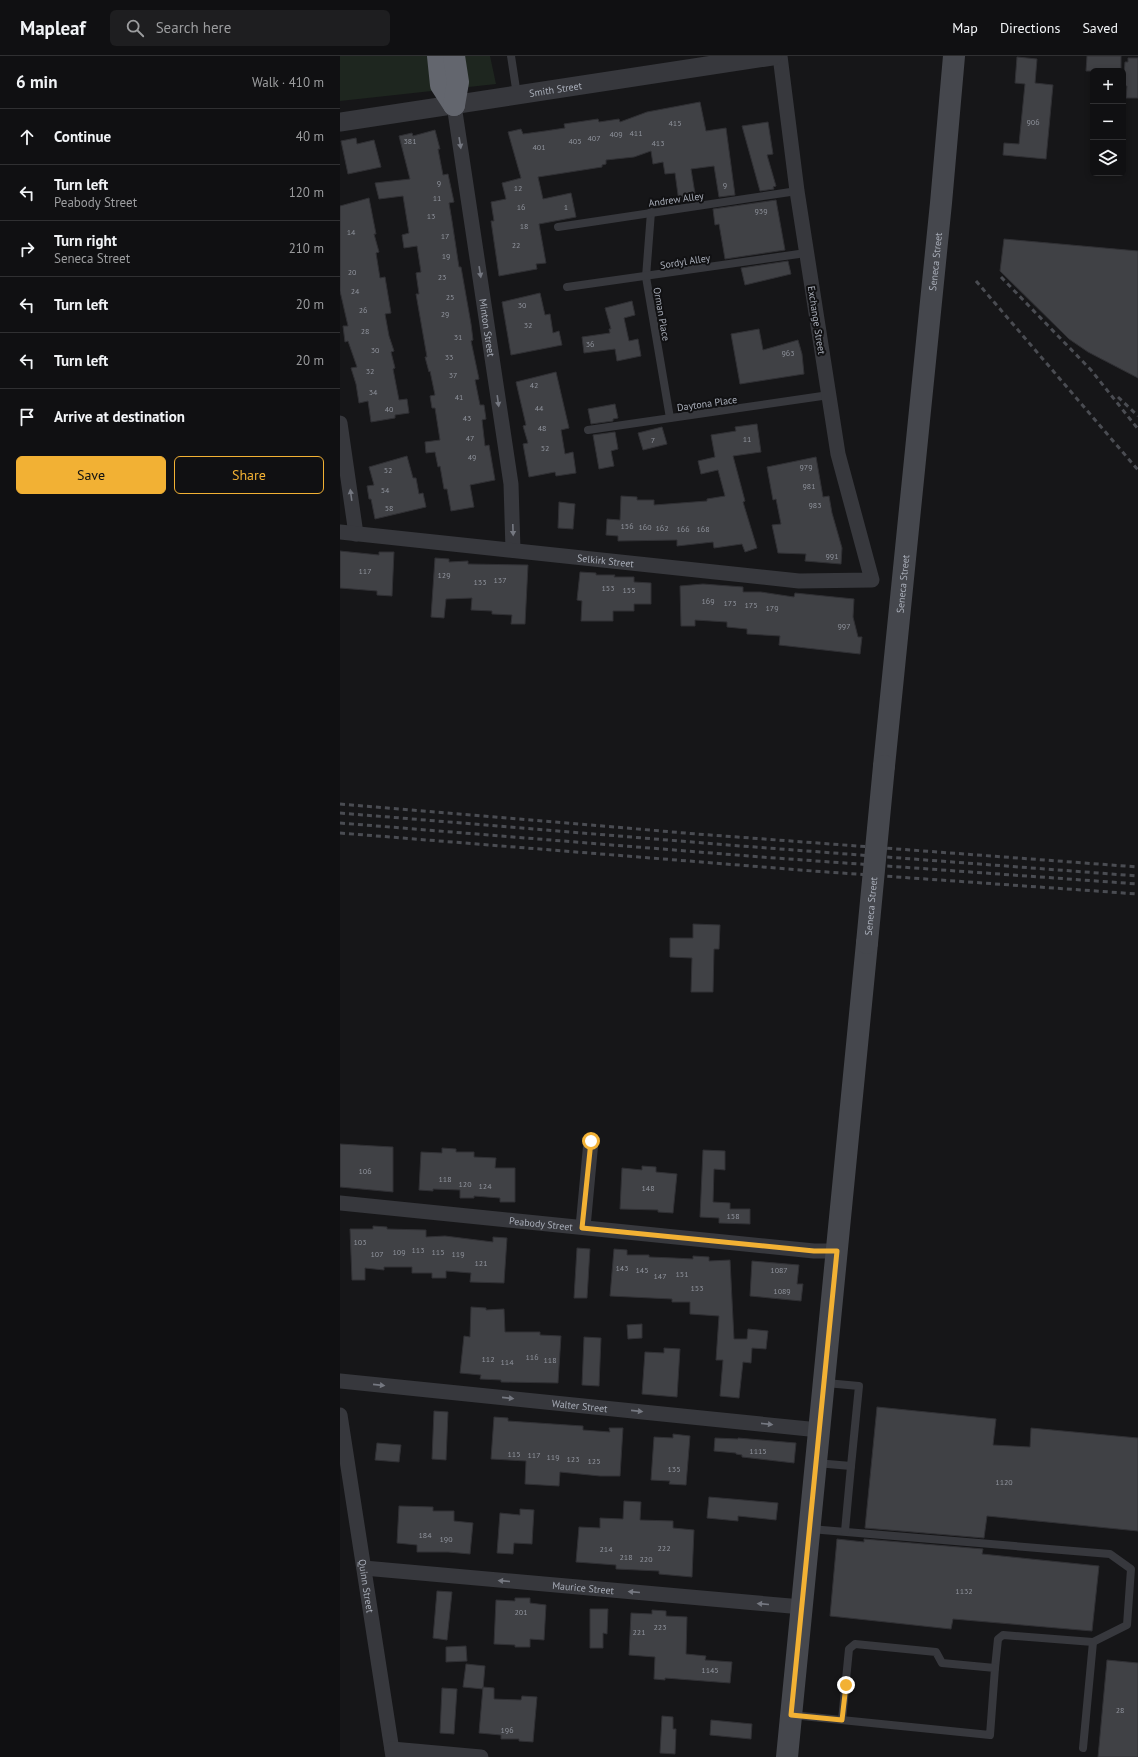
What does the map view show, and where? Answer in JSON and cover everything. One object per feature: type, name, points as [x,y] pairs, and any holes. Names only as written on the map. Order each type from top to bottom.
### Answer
[{"type":"highway","points":[[438,56],[441,85],[454,105]]},
{"type":"highway","points":[[454,56],[458,82],[454,105]]},
{"type":"main road","name":"Seneca Street","points":[[787,1757],[815,1462],[941,203],[954,56]]},
{"type":"street","name":"Smith Street","points":[[340,122],[517,95],[702,61],[772,56]]},
{"type":"street","name":"Exchange Street","points":[[780,56],[806,253],[838,454],[872,580]]},
{"type":"street","name":"Minton Street","points":[[454,105],[511,484],[513,550]]},
{"type":"street","points":[[340,423],[356,534]]},
{"type":"street","name":"Selkirk Street","points":[[340,532],[799,581],[872,580]]},
{"type":"street","points":[[582,1228],[591,1141]]},
{"type":"street","name":"Peabody Street","points":[[340,1203],[814,1251],[837,1251]]},
{"type":"street","name":"Walter Street","points":[[340,1381],[819,1430]]},
{"type":"street","name":"Quinn Street","points":[[340,1415],[392,1753]]},
{"type":"street","name":"Maurice Street","points":[[364,1568],[802,1607]]},
{"type":"street","points":[[392,1753],[480,1757]]},
{"type":"lane","points":[[511,56],[517,95]]},
{"type":"lane","name":"Andrew Alley","points":[[558,227],[797,191]]},
{"type":"lane","name":"Orman Place","points":[[651,212],[646,276],[670,418]]},
{"type":"lane","name":"Sordyl Alley","points":[[567,287],[806,253]]},
{"type":"lane","name":"Daytona Place","points":[[588,430],[829,395]]},
{"type":"lane","points":[[823,1382],[859,1386],[845,1531]]},
{"type":"lane","points":[[815,1462],[851,1466]]},
{"type":"lane","points":[[791,1715],[990,1735],[998,1639],[1003,1635],[1093,1642],[1127,1625],[1131,1569],[1110,1554],[809,1528]]},
{"type":"lane","points":[[1083,1748],[1093,1642]]},
{"type":"lane","points":[[842,1720],[849,1649],[855,1644],[936,1652],[942,1663],[995,1668]]},
{"type":"shaded area","points":[[340,56],[490,56],[496,84],[340,101]]},
{"type":"building","points":[[1087,56],[1121,56],[1121,68],[1090,68],[1090,71],[1086,71]]},
{"type":"building","points":[[1017,57],[1037,59],[1035,83],[1053,85],[1046,159],[1003,155],[1004,143],[1019,144],[1025,84],[1015,83]]},
{"type":"building","points":[[1128,58],[1138,58],[1138,98],[1126,98],[1127,86],[1126,68],[1124,68],[1125,62],[1128,62]]},
{"type":"building","points":[[700,102],[706,131],[726,128],[735,195],[719,197],[714,166],[691,169],[696,200],[679,202],[675,173],[665,174],[663,162],[653,164],[651,151],[634,157],[606,160],[606,164],[602,165],[602,167],[538,177],[543,199],[571,193],[576,217],[539,224],[546,263],[536,264],[537,269],[499,276],[491,221],[494,221],[491,202],[506,199],[502,183],[521,178],[508,132],[521,129],[523,134],[545,131],[565,128],[564,124],[598,119],[599,122],[619,119],[620,122],[647,112]]},
{"type":"building","points":[[768,122],[773,154],[767,155],[776,186],[773,187],[774,189],[760,191],[742,126]]},
{"type":"building","points":[[435,130],[440,149],[438,149],[443,175],[448,174],[454,202],[449,203],[459,267],[461,267],[471,324],[473,340],[471,341],[479,379],[475,380],[480,405],[484,405],[486,419],[482,420],[485,446],[489,445],[495,480],[470,485],[474,507],[451,511],[447,489],[444,489],[440,466],[438,467],[435,452],[426,453],[425,442],[440,440],[435,408],[432,408],[430,396],[435,395],[430,371],[429,372],[425,357],[427,357],[416,294],[419,294],[416,273],[421,272],[417,246],[404,248],[402,235],[409,233],[403,196],[379,199],[375,183],[410,179],[399,136],[412,133],[413,136]]},
{"type":"building","points":[[356,138],[357,144],[374,140],[381,167],[348,174],[341,141]]},
{"type":"building","points":[[369,198],[376,234],[374,234],[379,252],[376,253],[380,278],[385,277],[391,313],[385,314],[389,336],[394,351],[391,352],[395,368],[393,369],[399,400],[407,399],[409,413],[395,415],[395,418],[371,422],[368,401],[359,403],[356,384],[351,368],[357,367],[348,341],[345,342],[343,326],[348,326],[340,291],[340,206]]},
{"type":"building","points":[[776,200],[785,250],[725,259],[719,224],[715,225],[713,209]]},
{"type":"building","points":[[1004,239],[1138,251],[1138,378],[1088,352],[1069,339],[1000,271]]},
{"type":"building","points":[[788,261],[791,274],[745,285],[741,268]]},
{"type":"building","points":[[540,293],[545,315],[550,314],[553,333],[559,331],[562,345],[511,355],[502,302]]},
{"type":"building","points":[[632,301],[635,315],[624,318],[629,341],[638,339],[641,356],[617,361],[615,349],[584,353],[582,337],[610,333],[609,329],[611,329],[605,308]]},
{"type":"building","points":[[759,329],[763,350],[798,340],[802,354],[804,374],[740,384],[731,334]]},
{"type":"building","points":[[556,372],[569,428],[561,430],[565,454],[573,452],[576,473],[556,476],[555,472],[529,477],[523,444],[528,443],[523,426],[526,425],[516,382]]},
{"type":"building","points":[[615,404],[618,418],[613,419],[613,421],[591,424],[588,409]]},
{"type":"building","points":[[757,424],[761,452],[733,456],[745,501],[743,502],[757,548],[745,552],[742,544],[714,548],[713,542],[677,546],[677,540],[618,541],[618,536],[606,535],[607,519],[620,520],[621,496],[637,497],[637,500],[654,500],[654,505],[707,501],[707,499],[725,496],[718,470],[701,474],[698,461],[715,457],[711,435],[736,431],[735,427]]},
{"type":"building","points":[[662,427],[667,444],[643,450],[638,433]]},
{"type":"building","points":[[615,432],[618,449],[611,451],[614,466],[599,469],[593,435]]},
{"type":"building","points":[[407,456],[413,478],[416,478],[419,494],[423,493],[426,507],[375,519],[367,486],[374,485],[369,467]]},
{"type":"building","points":[[816,457],[823,497],[829,496],[832,513],[842,548],[841,564],[805,561],[806,554],[778,553],[772,525],[781,524],[776,499],[773,500],[767,467]]},
{"type":"building","points":[[559,502],[575,504],[573,529],[558,528]]},
{"type":"building","points":[[340,551],[379,555],[379,552],[394,552],[392,596],[377,595],[377,591],[340,588]]},
{"type":"building","points":[[435,558],[449,559],[449,562],[468,561],[468,564],[528,565],[525,624],[511,624],[512,615],[492,614],[492,611],[471,610],[472,598],[446,599],[444,618],[431,617]]},
{"type":"building","points":[[580,572],[596,573],[596,575],[615,575],[614,577],[634,577],[634,582],[651,583],[651,604],[634,604],[634,611],[613,611],[613,621],[581,621],[582,601],[577,600]]},
{"type":"building","points":[[703,584],[743,587],[743,592],[761,592],[794,597],[795,593],[854,599],[853,617],[858,637],[862,637],[860,654],[779,645],[780,636],[747,634],[747,629],[727,627],[727,622],[695,620],[695,626],[681,626],[680,586]]},
{"type":"building","points":[[693,924],[720,925],[719,949],[714,949],[713,992],[691,992],[692,958],[670,957],[670,938],[693,938]]},
{"type":"building","points":[[340,1144],[393,1147],[393,1192],[340,1187]]},
{"type":"building","points":[[442,1148],[456,1149],[456,1152],[474,1152],[474,1157],[496,1158],[495,1168],[515,1168],[515,1202],[500,1202],[500,1198],[474,1196],[474,1198],[460,1198],[460,1190],[419,1190],[421,1152],[442,1153]]},
{"type":"building","points":[[703,1150],[725,1151],[725,1170],[714,1169],[713,1202],[730,1203],[730,1209],[750,1209],[750,1224],[719,1223],[719,1218],[700,1217]]},
{"type":"building","points":[[642,1166],[656,1167],[656,1172],[677,1174],[673,1213],[658,1212],[658,1210],[620,1209],[622,1168],[642,1170]]},
{"type":"building","points":[[373,1226],[387,1227],[387,1229],[426,1230],[426,1237],[445,1236],[493,1242],[493,1237],[507,1238],[504,1283],[470,1282],[471,1273],[446,1271],[446,1278],[432,1278],[432,1273],[412,1273],[412,1267],[384,1267],[384,1270],[365,1268],[365,1280],[352,1280],[350,1229],[373,1229]]},
{"type":"building","points":[[577,1248],[590,1249],[587,1298],[574,1298]]},
{"type":"building","points":[[614,1249],[627,1250],[627,1255],[649,1255],[649,1257],[693,1259],[693,1256],[709,1257],[709,1261],[730,1260],[734,1339],[747,1339],[748,1329],[768,1331],[766,1349],[752,1348],[751,1363],[743,1362],[739,1398],[720,1396],[723,1360],[716,1360],[719,1316],[690,1314],[690,1302],[672,1302],[672,1299],[610,1296]]},
{"type":"building","points":[[752,1261],[799,1265],[797,1284],[803,1284],[801,1301],[750,1296]]},
{"type":"building","points":[[471,1307],[486,1308],[486,1310],[504,1309],[505,1332],[540,1332],[540,1335],[561,1336],[558,1383],[501,1382],[501,1380],[480,1379],[481,1375],[460,1373],[464,1336],[470,1337]]},
{"type":"building","points":[[642,1324],[642,1338],[628,1339],[627,1325]]},
{"type":"building","points":[[584,1337],[601,1338],[599,1386],[582,1385]]},
{"type":"building","points":[[664,1348],[680,1349],[677,1397],[642,1394],[645,1352],[664,1353]]},
{"type":"building","points":[[877,1407],[996,1419],[993,1445],[1030,1447],[1031,1428],[1138,1438],[1138,1531],[987,1516],[984,1538],[865,1528]]},
{"type":"building","points":[[434,1411],[448,1412],[446,1460],[432,1459]]},
{"type":"building","points":[[494,1417],[508,1418],[508,1421],[583,1426],[583,1430],[610,1432],[609,1428],[623,1428],[620,1476],[600,1476],[560,1472],[559,1486],[525,1484],[526,1461],[491,1459]]},
{"type":"building","points":[[673,1434],[690,1436],[686,1485],[669,1484],[670,1481],[651,1480],[654,1437],[673,1438]]},
{"type":"building","points":[[715,1438],[738,1438],[796,1443],[794,1463],[742,1457],[742,1455],[736,1453],[714,1451]]},
{"type":"building","points":[[377,1443],[401,1445],[399,1462],[375,1460]]},
{"type":"building","points":[[709,1497],[778,1503],[776,1520],[738,1516],[738,1521],[707,1518]]},
{"type":"building","points":[[624,1501],[641,1502],[640,1520],[673,1521],[673,1528],[694,1530],[692,1577],[659,1574],[659,1571],[616,1569],[616,1565],[576,1562],[579,1527],[600,1528],[600,1518],[623,1519]]},
{"type":"building","points":[[399,1506],[433,1507],[433,1511],[454,1511],[454,1521],[473,1523],[470,1554],[417,1552],[417,1545],[397,1543]]},
{"type":"building","points":[[520,1509],[534,1510],[532,1544],[514,1543],[513,1554],[497,1553],[500,1513],[520,1515]]},
{"type":"building","points":[[837,1539],[864,1542],[864,1539],[983,1549],[982,1554],[1099,1566],[1092,1631],[953,1619],[951,1629],[830,1616]]},
{"type":"building","points":[[437,1591],[452,1592],[447,1640],[433,1638]]},
{"type":"building","points":[[515,1598],[530,1598],[530,1603],[546,1605],[544,1640],[530,1639],[530,1647],[515,1647],[515,1645],[494,1644],[496,1600],[515,1601]]},
{"type":"building","points":[[590,1609],[608,1609],[607,1634],[603,1633],[603,1648],[590,1648]]},
{"type":"building","points":[[652,1610],[666,1611],[666,1616],[687,1617],[686,1654],[706,1656],[705,1660],[732,1662],[730,1683],[665,1678],[665,1680],[654,1679],[655,1657],[629,1655],[631,1613],[652,1614]]},
{"type":"building","points":[[466,1646],[467,1661],[446,1662],[446,1647]]},
{"type":"building","points":[[1107,1660],[1138,1663],[1138,1757],[1098,1757]]},
{"type":"building","points":[[466,1664],[485,1666],[483,1689],[463,1687]]},
{"type":"building","points":[[483,1687],[494,1688],[494,1699],[521,1700],[522,1696],[537,1697],[533,1742],[519,1741],[519,1739],[501,1739],[501,1735],[479,1733]]},
{"type":"building","points":[[442,1688],[457,1689],[454,1734],[440,1733]]},
{"type":"building","points":[[662,1716],[673,1717],[673,1729],[676,1729],[675,1754],[660,1753]]},
{"type":"building","points":[[711,1720],[752,1724],[751,1739],[710,1735]]},
{"type":"railway","points":[[1001,277],[1091,370],[1138,429]]},
{"type":"railway","points":[[976,281],[1138,470]]},
{"type":"railway","points":[[1118,397],[1138,416]]},
{"type":"railway","points":[[340,804],[697,834],[1138,867]]},
{"type":"railway","points":[[340,813],[728,845],[1138,876]]},
{"type":"railway","points":[[340,823],[761,857],[1138,884]]},
{"type":"railway","points":[[340,833],[813,871],[1138,894]]},
{"type":"route","points":[[591,1141],[582,1228],[814,1251],[837,1251],[791,1715],[842,1720],[846,1685]]}]
